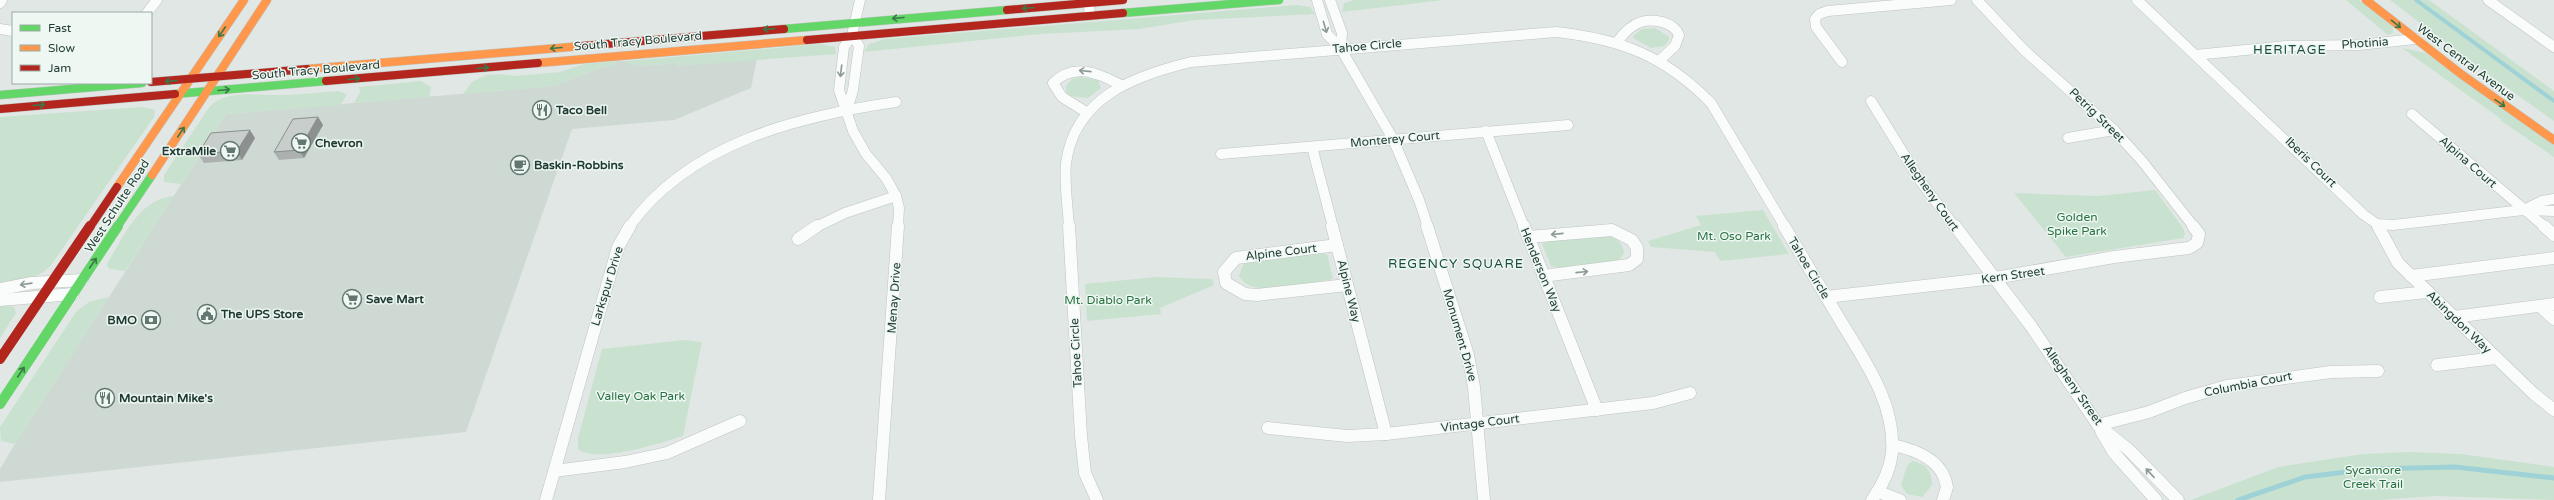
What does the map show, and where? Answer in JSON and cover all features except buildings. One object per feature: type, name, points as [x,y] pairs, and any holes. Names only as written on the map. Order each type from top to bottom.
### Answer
[{"type":"main road","name":"West Schulte Road","points":[[0,359],[244,0]]},
{"type":"main road","name":"West Schulte Road","points":[[0,404],[267,0]]},
{"type":"main road","name":"South Tracy Boulevard","points":[[152,82],[1088,1],[1123,0]]},
{"type":"main road","name":"South Tracy Boulevard","points":[[0,109],[852,35],[1279,0]]},
{"type":"main road","name":"West Central Avenue","points":[[2366,0],[2415,39],[2554,140]]},
{"type":"main road","name":"West Central Avenue","points":[[2400,14],[2447,51]]},
{"type":"main road","points":[[0,95],[130,84]]},
{"type":"street","points":[[148,12],[157,0]]},
{"type":"street","name":"Menay Drive","points":[[860,0],[852,35],[844,47],[839,90],[853,131],[866,154],[886,178],[896,196],[898,238],[879,500]]},
{"type":"street","name":"Monument Drive","points":[[1317,0],[1327,34],[1341,49],[1393,139],[1419,200],[1460,331],[1474,387],[1484,500]]},
{"type":"street","name":"Monument Drive","points":[[1330,0],[1342,33],[1341,49]]},
{"type":"street","points":[[1842,62],[1816,27],[1815,19],[1819,14],[1828,11],[1951,0]]},
{"type":"street","name":"Petrig Street","points":[[1977,0],[2025,50],[2114,130],[2190,221],[2199,234],[2197,243]]},
{"type":"street","name":"Iberis Court","points":[[2137,0],[2242,100],[2272,125],[2364,215],[2378,224]]},
{"type":"street","points":[[2488,0],[2554,47]]},
{"type":"street","points":[[1088,1],[1090,15]]},
{"type":"street","points":[[1617,42],[1626,31],[1639,23],[1652,21],[1668,23],[1676,29],[1679,40],[1661,59]]},
{"type":"street","points":[[0,29],[12,31]]},
{"type":"street","name":"Tahoe Circle","points":[[1096,500],[1085,473],[1081,436],[1066,165],[1071,140],[1086,112],[1121,85],[1163,68],[1191,62],[1538,32],[1572,33],[1617,42],[1661,59],[1698,87],[1711,104],[1872,375],[1886,403],[1892,424],[1893,445],[1889,470],[1875,496]]},
{"type":"street","points":[[847,110],[853,90],[859,46],[852,35]]},
{"type":"street","name":"Photinia","points":[[2195,55],[2286,46],[2359,45],[2415,39]]},
{"type":"street","points":[[1086,112],[1067,101],[1055,90],[1054,83],[1058,77],[1067,72],[1092,71],[1121,85]]},
{"type":"street","name":"Allegheny Court","points":[[1871,101],[1921,182],[1995,278]]},
{"type":"street","name":"Larkspur Drive","points":[[546,500],[618,248],[630,223],[671,180],[701,162],[791,122],[847,110],[896,102]]},
{"type":"street","name":"Alpina Court","points":[[2412,114],[2554,235]]},
{"type":"street","name":"Monterey Court","points":[[1221,154],[1568,125]]},
{"type":"street","points":[[2068,138],[2114,130]]},
{"type":"street","name":"Henderson Way","points":[[1486,131],[1597,410]]},
{"type":"street","name":"Alpine Way","points":[[1312,147],[1386,434]]},
{"type":"street","points":[[798,239],[816,225],[858,206],[896,196]]},
{"type":"street","points":[[2523,210],[2542,201],[2554,199]]},
{"type":"street","points":[[2378,224],[2393,225],[2523,210],[2554,211]]},
{"type":"street","name":"Abingdon Way","points":[[2378,224],[2391,253],[2411,276],[2496,358],[2554,410]]},
{"type":"street","points":[[1528,237],[1612,230],[1625,234],[1634,240],[1639,250],[1637,259],[1630,265],[1543,276]]},
{"type":"street","name":"Kern Street","points":[[1826,297],[1995,278],[2114,257],[2173,251],[2189,248],[2197,243]]},
{"type":"street","name":"Alpine Court","points":[[1337,245],[1247,255],[1236,258],[1224,272],[1226,283],[1233,289],[1245,294],[1256,295],[1347,285]]},
{"type":"street","points":[[2411,276],[2554,258]]},
{"type":"street","name":"Allegheny Street","points":[[1995,278],[2031,326],[2098,425],[2129,450],[2178,500]]},
{"type":"street","points":[[0,289],[82,280]]},
{"type":"street","points":[[2380,298],[2427,292]]},
{"type":"street","points":[[0,300],[73,294]]},
{"type":"street","points":[[2454,317],[2554,304]]},
{"type":"street","points":[[2540,306],[2554,319]]},
{"type":"street","points":[[2437,365],[2496,358]]},
{"type":"street","name":"Columbia Court","points":[[2098,425],[2149,412],[2185,398],[2227,386],[2302,374],[2378,371]]},
{"type":"street","name":"Vintage Court","points":[[1268,428],[1347,436],[1386,434],[1653,403],[1690,393]]},
{"type":"street","points":[[554,471],[631,462],[668,452],[707,438],[740,421]]},
{"type":"street","points":[[2098,425],[2114,453],[2156,500]]},
{"type":"street","points":[[1893,445],[1922,453],[1941,470],[1948,483],[1948,494],[1943,500]]},
{"type":"street","points":[[1875,496],[1900,500]]},
{"type":"shaded area","points":[[757,59],[751,88],[674,120],[572,129],[466,432],[0,482],[0,469],[15,444],[226,114],[553,86],[602,67],[615,65],[616,61],[628,61],[628,63],[640,66],[676,63],[676,66]]},
{"type":"green space","points":[[1354,0],[1444,0],[1342,12],[1344,3]]},
{"type":"green space","points":[[2346,0],[2359,0],[2393,27],[2393,33],[2388,35]]},
{"type":"green space","points":[[2390,0],[2429,0],[2554,91],[2554,121],[2475,65]]},
{"type":"green space","points":[[1297,5],[1310,7],[1315,14],[1195,20],[1139,29],[1041,34],[864,52],[869,44],[885,39]]},
{"type":"green space","points":[[1655,28],[1669,37],[1669,40],[1664,46],[1651,48],[1633,38],[1633,36],[1642,29]]},
{"type":"green space","points":[[820,44],[835,47],[836,54],[676,66],[676,63],[640,66],[627,64],[628,61]]},
{"type":"green space","points":[[2402,48],[2426,53],[2554,145],[2554,157],[2500,120],[2501,119]]},
{"type":"green space","points":[[616,61],[615,65],[602,67],[553,86],[463,94],[472,82],[486,75],[502,74],[516,76],[560,72],[584,64]]},
{"type":"green space","points":[[1080,77],[1098,80],[1101,88],[1088,98],[1071,96],[1066,92],[1066,86],[1072,79]]},
{"type":"green space","points":[[421,81],[431,87],[429,97],[354,103],[360,92],[359,87]]},
{"type":"green space","points":[[338,91],[347,94],[341,105],[226,114],[181,184],[164,182],[164,175],[208,109],[215,102],[223,98],[242,94],[289,95]]},
{"type":"green space","points":[[142,107],[155,110],[154,117],[51,265],[46,270],[34,277],[0,285],[0,117]]},
{"type":"green space","name":"Golden Spike Park","points":[[2155,190],[2183,228],[2185,234],[2183,238],[2066,257],[2014,193],[2098,196]]},
{"type":"green space","points":[[174,196],[125,271],[110,269],[107,266],[108,262],[134,220],[151,204]]},
{"type":"green space","name":"Mt. Oso Park","points":[[1763,210],[1789,254],[1720,261],[1715,252],[1651,247],[1648,241],[1701,225],[1696,216]]},
{"type":"green space","points":[[1605,235],[1615,239],[1622,246],[1624,253],[1618,261],[1562,268],[1551,266],[1542,244],[1551,240]]},
{"type":"green space","points":[[1314,253],[1327,254],[1333,279],[1297,286],[1269,289],[1256,287],[1246,283],[1239,276],[1243,265],[1250,261]]},
{"type":"green space","name":"Mt. Diablo Park","points":[[1156,277],[1212,279],[1214,285],[1160,308],[1161,314],[1087,321],[1085,284]]},
{"type":"green space","points":[[109,297],[15,444],[1,441],[0,427],[76,312],[89,302]]},
{"type":"green space","points":[[0,305],[14,307],[16,313],[0,338]]},
{"type":"green space","name":"Valley Oak Park","points":[[684,340],[702,342],[683,436],[629,451],[613,453],[587,453],[578,449],[578,438],[602,349]]},
{"type":"green space","name":"Sycamore Creek Trail","points":[[2410,452],[2461,454],[2554,467],[2554,500],[2435,496],[2379,500],[2191,500],[2278,467],[2363,454]]},
{"type":"green space","points":[[1912,461],[1924,466],[1931,476],[1932,485],[1922,497],[1907,494],[1901,485],[1907,466]]},
{"type":"waterway","points":[[2416,0],[2554,101]]},
{"type":"waterway","points":[[2238,500],[2305,477],[2371,469],[2455,467],[2554,478]]},
{"type":"traffic: fast","points":[[1123,13],[1279,0]]},
{"type":"traffic: fast","points":[[784,29],[1007,10]]},
{"type":"traffic: fast","points":[[175,94],[326,81]]},
{"type":"traffic: fast","points":[[0,95],[130,84]]},
{"type":"traffic: fast","points":[[0,404],[152,175]]},
{"type":"traffic: slow","points":[[117,187],[244,0]]},
{"type":"traffic: slow","points":[[152,175],[267,0]]},
{"type":"traffic: slow","points":[[2366,0],[2461,74],[2554,140]]},
{"type":"traffic: slow","points":[[538,63],[807,40]]},
{"type":"traffic: slow","points":[[307,69],[582,46]]},
{"type":"traffic: jam","points":[[1007,10],[1123,0]]},
{"type":"traffic: jam","points":[[807,40],[1123,13]]},
{"type":"traffic: jam","points":[[582,46],[784,29]]},
{"type":"traffic: jam","points":[[326,81],[538,63]]},
{"type":"traffic: jam","points":[[152,82],[307,69]]},
{"type":"traffic: jam","points":[[0,109],[175,94]]},
{"type":"traffic: jam","points":[[0,359],[117,187]]},
{"type":"place","name":"Taco Bell","points":[[542,110]]},
{"type":"place","name":"Chevron","points":[[301,143]]},
{"type":"place","name":"ExtraMile","points":[[230,151]]},
{"type":"place","name":"Baskin-Robbins","points":[[520,165]]},
{"type":"place","name":"Save Mart","points":[[352,299]]},
{"type":"place","name":"The UPS Store","points":[[207,314]]},
{"type":"place","name":"BMO","points":[[151,320]]},
{"type":"place","name":"Mountain Mike's","points":[[105,398]]},
{"type":"district","name":"HERITAGE","points":[[2290,50]]},
{"type":"district","name":"REGENCY SQUARE","points":[[1456,264]]}]
